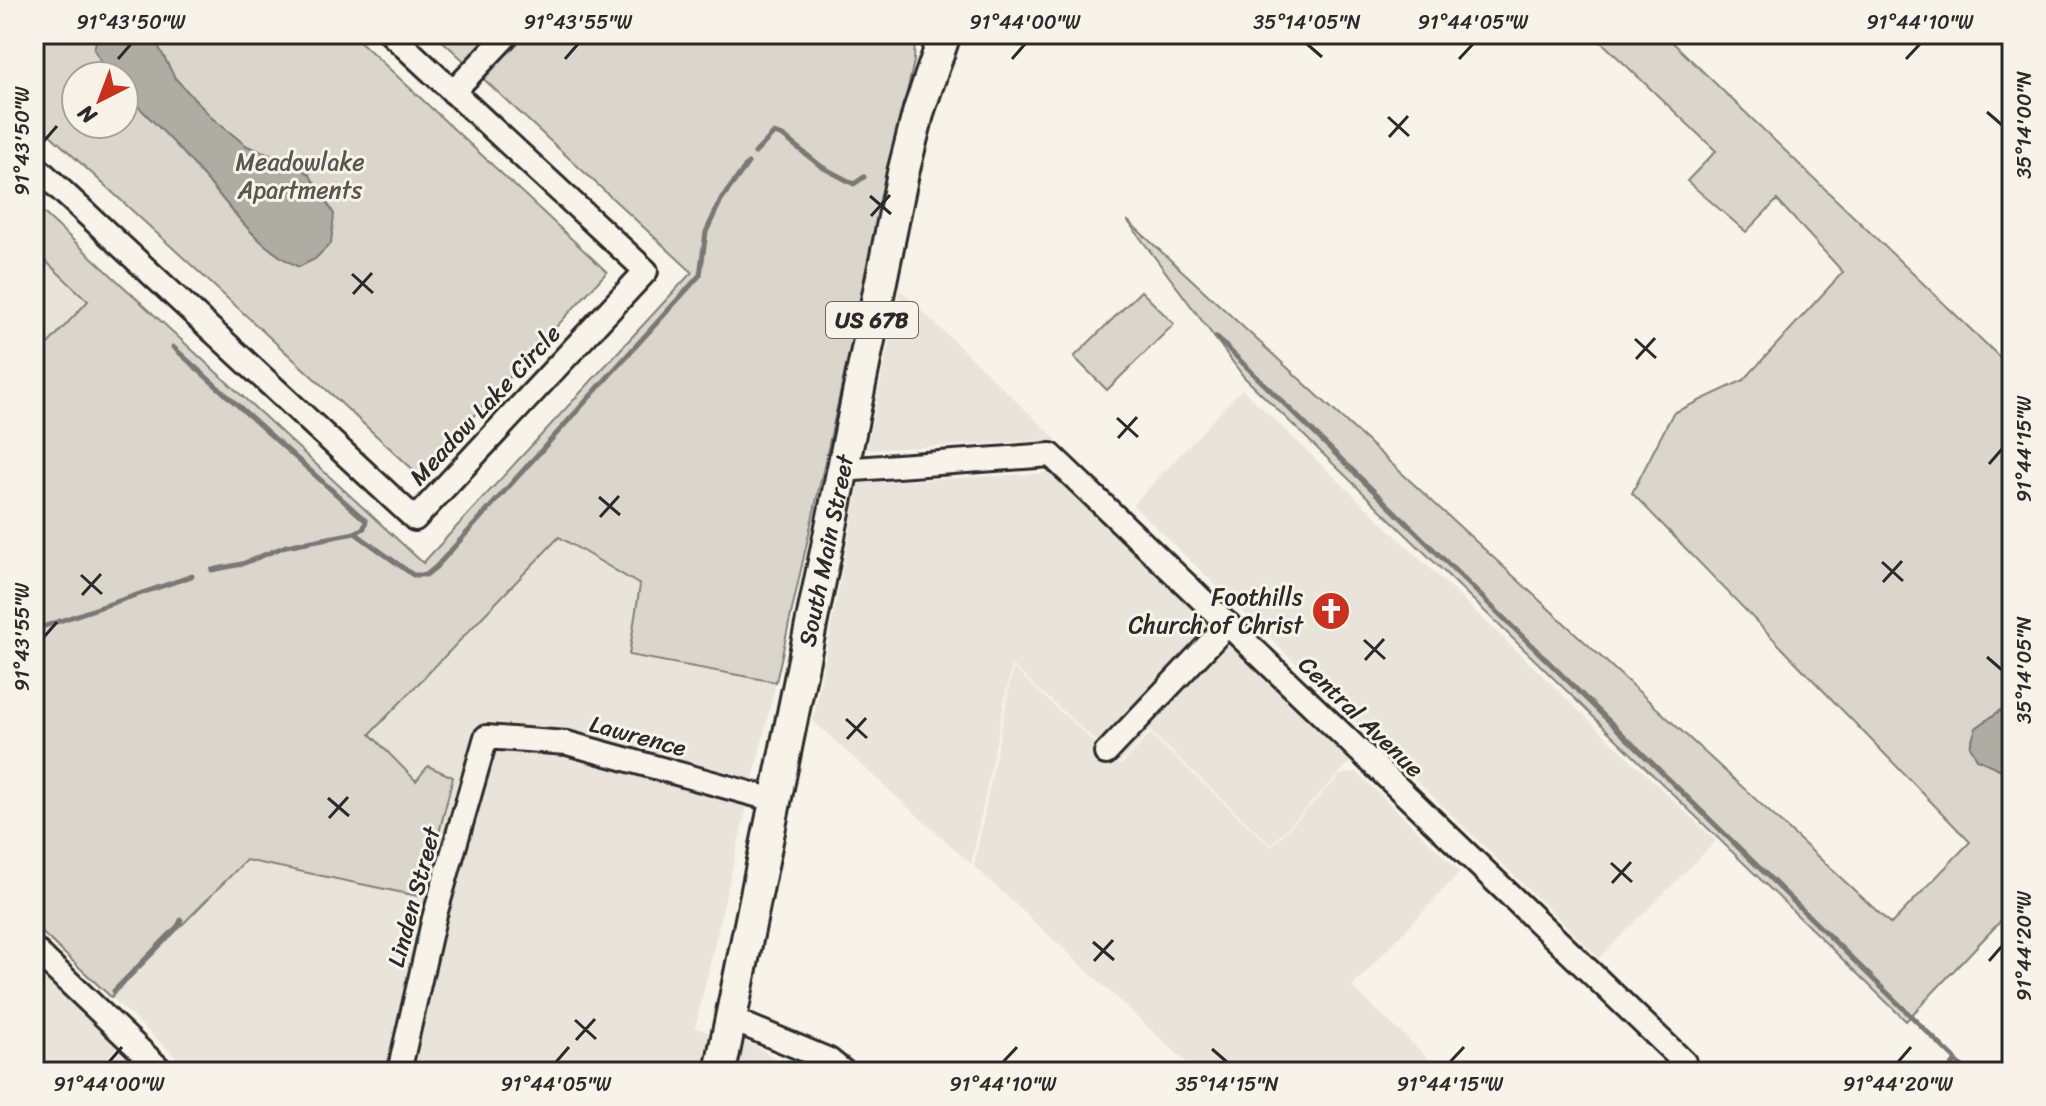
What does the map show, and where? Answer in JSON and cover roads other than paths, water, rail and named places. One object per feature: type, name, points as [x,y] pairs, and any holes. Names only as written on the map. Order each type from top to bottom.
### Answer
[{"type":"main road","name":"South Main Street","points":[[720,1072],[903,173],[942,35]]},
{"type":"street","name":"Meadow Lake Circle","points":[[34,165],[415,519],[646,271],[391,34]]},
{"type":"street","points":[[453,92],[508,34]]},
{"type":"street","name":"Central Avenue","points":[[841,470],[1051,455],[1228,624],[1679,1067]]},
{"type":"street","points":[[1106,753],[1228,624]]},
{"type":"street","name":"Lawrence","points":[[486,737],[567,743],[774,800]]},
{"type":"street","name":"Linden Street","points":[[399,1072],[434,918],[486,737]]},
{"type":"street","points":[[34,949],[163,1072]]},
{"type":"street","points":[[731,1019],[829,1060],[844,1072]]},
{"type":"waterway","points":[[755,153],[774,133],[783,136],[822,167],[854,184],[864,177]]},
{"type":"waterway","points":[[355,533],[413,575],[426,575],[436,567],[700,275],[706,232],[721,200],[748,163]]},
{"type":"waterway","points":[[1216,337],[1956,1060],[1948,1072]]},
{"type":"waterway","points":[[173,347],[366,521],[364,528],[355,533],[286,546],[242,564],[212,570]]},
{"type":"waterway","points":[[45,626],[192,576]]},
{"type":"waterway","points":[[114,991],[181,920]]},
{"type":"waterway","points":[[1957,1063],[1970,1072]]},
{"type":"place","name":"Foothills Church of Christ","points":[[1331,611]]},
{"type":"park label","name":"Meadowlake Apartments","points":[[300,176]]}]
